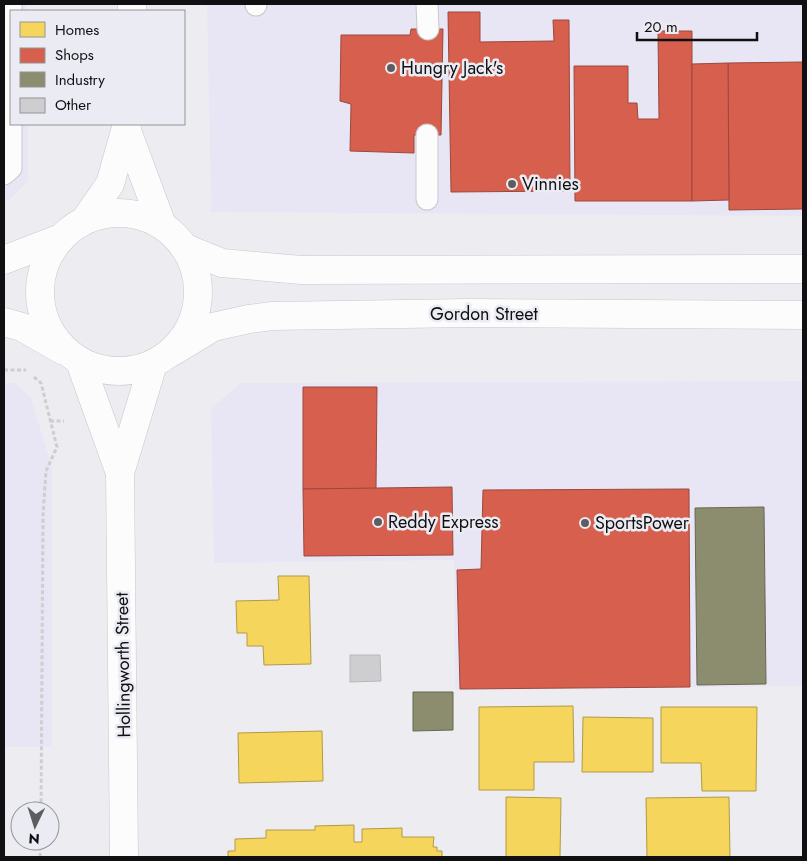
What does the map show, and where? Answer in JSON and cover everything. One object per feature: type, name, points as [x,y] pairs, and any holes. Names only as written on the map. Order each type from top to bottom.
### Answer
[{"type":"main road","points":[[74,357],[52,337],[42,314],[39,298],[42,270],[50,251],[61,238],[85,220],[110,184],[126,126]]},
{"type":"main road","points":[[126,126],[162,225]]},
{"type":"main road","points":[[4,322],[22,327],[98,369],[116,372],[135,370],[162,358],[183,340],[193,321],[199,298],[194,265],[185,248],[162,225],[147,218],[115,213],[85,220]]},
{"type":"main road","points":[[4,260],[61,238]]},
{"type":"main road","points":[[185,248],[222,263],[300,270],[803,269]]},
{"type":"main road","name":"Gordon Street","points":[[162,358],[213,327],[249,318],[272,316],[468,313],[803,315]]},
{"type":"main road","name":"Hollingworth Street","points":[[74,357],[120,473]]},
{"type":"main road","name":"Hollingworth Street","points":[[124,857],[120,473],[162,358]]},
{"type":"lane","points":[[427,4],[428,29]]},
{"type":"lane","points":[[4,174],[11,168],[11,125]]},
{"type":"lane","points":[[427,135],[427,199]]},
{"type":"path","points":[[4,370],[27,370],[41,383],[57,447],[46,471],[44,515],[41,801]]},
{"type":"path","points":[[50,421],[65,421]]},
{"type":"shaded area","points":[[4,4],[26,4],[26,10],[10,10],[10,125],[28,125],[28,181],[9,200],[4,200]]},
{"type":"shaded area","points":[[207,4],[803,4],[803,216],[211,212]]},
{"type":"shaded area","points":[[803,381],[803,686],[455,690],[454,560],[214,563],[211,408],[241,383]]},
{"type":"shaded area","points":[[4,383],[15,383],[31,398],[52,468],[52,747],[4,747]]},
{"type":"building: Homes","points":[[278,576],[309,576],[311,664],[264,665],[263,646],[247,646],[247,633],[237,633],[236,601],[279,600]]},
{"type":"building: Homes","points":[[573,706],[574,762],[534,762],[534,790],[479,790],[479,707]]},
{"type":"building: Homes","points":[[661,707],[757,707],[756,791],[702,791],[701,763],[661,763]]},
{"type":"building: Homes","points":[[583,717],[653,718],[653,772],[582,772]]},
{"type":"building: Homes","points":[[322,731],[323,781],[239,783],[238,733]]},
{"type":"building: Homes","points":[[506,797],[561,798],[560,857],[506,857]]},
{"type":"building: Homes","points":[[729,797],[730,857],[647,857],[646,798]]},
{"type":"building: Homes","points":[[354,825],[354,842],[362,842],[362,829],[402,828],[402,837],[434,837],[433,847],[437,847],[437,851],[442,851],[442,857],[228,857],[228,851],[235,851],[235,839],[266,838],[266,830],[315,830],[315,826]]},
{"type":"building: Shops","points":[[448,12],[480,12],[480,42],[554,41],[553,20],[569,20],[570,191],[451,192]]},
{"type":"building: Shops","name":"Hungry Jack's","points":[[411,29],[443,29],[441,135],[414,135],[414,153],[350,151],[351,104],[340,101],[341,35],[410,35]]},
{"type":"building: Shops","points":[[658,31],[692,31],[692,201],[575,201],[574,66],[628,66],[628,103],[637,103],[638,119],[659,119]]},
{"type":"building: Shops","points":[[803,62],[803,209],[729,210],[728,63]]},
{"type":"building: Shops","points":[[728,63],[729,200],[692,201],[692,64]]},
{"type":"building: Shops","points":[[303,387],[377,387],[376,489],[303,489]]},
{"type":"building: Shops","name":"Reddy Express","points":[[452,487],[453,555],[304,556],[303,489]]},
{"type":"building: Shops","points":[[689,489],[690,687],[460,689],[457,570],[481,569],[483,490]]},
{"type":"building: Industry","points":[[764,507],[766,684],[697,685],[695,508]]},
{"type":"building: Industry","points":[[413,692],[453,692],[453,730],[413,731]]},
{"type":"building: Other","points":[[350,655],[380,655],[381,681],[350,682]]},
{"type":"place","name":"Hungry Jack's","points":[[391,68]]},
{"type":"place","name":"Vinnies","points":[[512,184]]},
{"type":"place","name":"Reddy Express","points":[[378,522]]},
{"type":"place","name":"SportsPower","points":[[585,523]]}]
